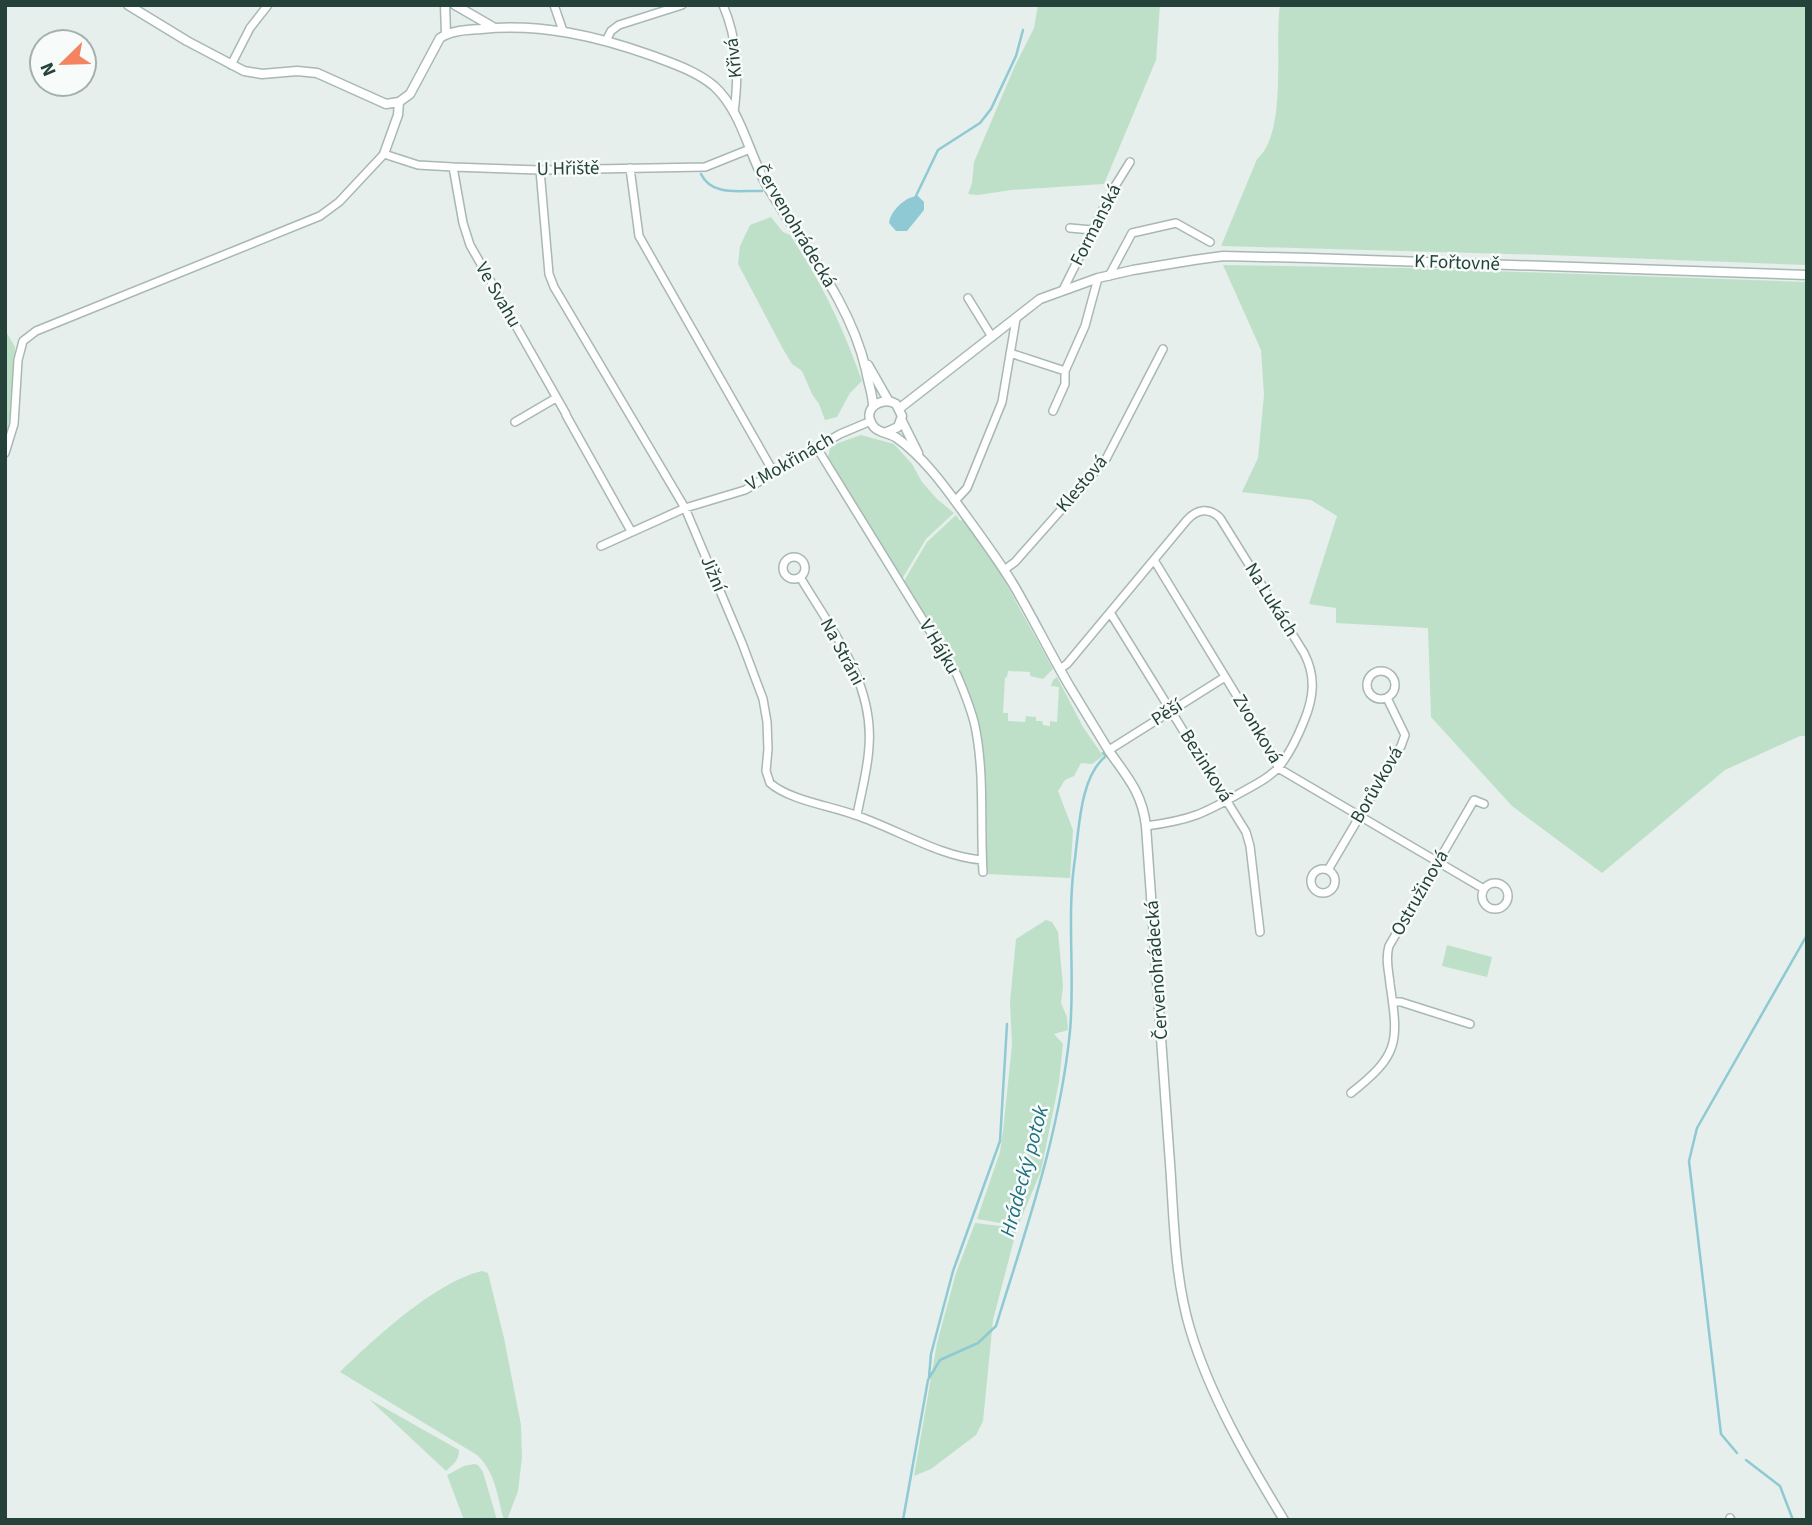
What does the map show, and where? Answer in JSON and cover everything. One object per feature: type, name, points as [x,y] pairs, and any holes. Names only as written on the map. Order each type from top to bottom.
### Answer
[{"type":"street","points":[[128,5],[244,71],[262,74],[317,72],[381,103],[391,104],[410,94],[436,42],[446,34],[445,5]]},
{"type":"street","points":[[231,65],[250,28],[268,5]]},
{"type":"street","points":[[455,5],[493,27]]},
{"type":"street","points":[[554,5],[563,31]]},
{"type":"street","points":[[606,41],[611,31],[619,24],[682,5]]},
{"type":"street","name":"Křivá","points":[[723,5],[737,62],[734,112]]},
{"type":"street","name":"Červenohrádecká","points":[[446,34],[493,27],[563,31],[606,41],[691,70],[716,89],[734,112],[765,183],[829,282],[864,360],[888,400]]},
{"type":"street","points":[[5,453],[14,424],[18,360],[23,341],[36,331],[320,216],[339,202],[384,153],[398,116],[399,102]]},
{"type":"street","name":"U Hřiště","points":[[384,153],[418,164],[540,170],[705,167],[750,149]]},
{"type":"street","name":"Formanská","points":[[1063,290],[1112,191],[1130,162]]},
{"type":"street","name":"Ve Svahu","points":[[453,167],[463,223],[470,245],[631,531]]},
{"type":"street","points":[[630,168],[639,236],[774,473]]},
{"type":"street","name":"Jižní","points":[[540,170],[549,274],[554,287],[685,508],[743,643],[763,699],[767,722],[767,779],[773,786],[791,794],[857,815],[953,854],[982,860]]},
{"type":"street","points":[[1109,276],[1132,233],[1176,223],[1210,243]]},
{"type":"street","points":[[1070,228],[1092,230]]},
{"type":"street","name":"K Fořtovně","points":[[900,408],[1040,299],[1098,278],[1223,256],[1807,275]]},
{"type":"street","points":[[1053,411],[1065,384],[1065,371],[1085,326],[1098,278]]},
{"type":"street","points":[[968,298],[992,337]]},
{"type":"street","points":[[955,501],[967,488],[1002,402],[1016,319]]},
{"type":"street","name":"Klestová","points":[[1004,570],[1015,562],[1106,459],[1163,349]]},
{"type":"street","points":[[1010,353],[1065,371]]},
{"type":"street","name":"Červenohrádecká","points":[[864,360],[873,406]]},
{"type":"street","points":[[515,422],[556,398]]},
{"type":"street","points":[[888,400],[900,408],[902,420],[896,429],[887,432],[877,430],[871,421],[870,412],[873,406],[879,401],[888,400]]},
{"type":"street","name":"Červenohrádecká","points":[[902,420],[923,461]]},
{"type":"street","name":"V Mokřinách","points":[[601,545],[685,508],[745,490],[848,430],[871,421]]},
{"type":"street","name":"Červenohrádecká","points":[[887,432],[923,461],[1004,570],[1109,750],[1139,793],[1146,826],[1171,1174],[1183,1298],[1195,1345],[1223,1408],[1254,1470],[1284,1520]]},
{"type":"street","name":"V Hájku","points":[[817,448],[957,675],[969,703],[975,729],[982,797],[983,872]]},
{"type":"street","name":"Na Lukách","points":[[1060,669],[1068,664],[1111,614],[1193,514],[1201,510],[1215,513],[1220,518],[1304,653],[1313,678],[1313,690],[1302,726],[1278,768],[1265,779],[1197,817],[1146,826]]},
{"type":"street","name":"Zvonková","points":[[1154,560],[1274,757],[1278,768],[1484,889]]},
{"type":"street","name":"Na Stráni","points":[[800,577],[846,654],[864,695],[869,723],[869,748],[857,815]]},
{"type":"street","name":"Bezinková","points":[[1111,614],[1248,838],[1259,932]]},
{"type":"street","name":"Pěší","points":[[1109,750],[1226,677]]},
{"type":"street","name":"Borůvková","points":[[1328,870],[1405,735],[1387,698]]},
{"type":"street","name":"Ostružinová","points":[[1351,1093],[1377,1072],[1392,1050],[1393,1002],[1388,951],[1474,800],[1484,804]]},
{"type":"street","points":[[1393,1002],[1401,1002],[1470,1024]]},
{"type":"green space","points":[[1038,5],[1160,5],[1156,60],[1104,184],[968,194],[974,162],[1034,28]]},
{"type":"green space","points":[[1280,5],[1807,5],[1807,265],[1221,246],[1257,159],[1267,147],[1273,129],[1278,87]]},
{"type":"green space","points":[[771,217],[783,232],[790,235],[822,288],[862,381],[850,393],[837,417],[825,420],[802,371],[792,364],[783,349],[738,264],[740,246],[750,225]]},
{"type":"green space","points":[[1223,265],[1406,268],[1807,282],[1807,736],[1800,736],[1725,770],[1602,873],[1512,806],[1431,717],[1428,628],[1336,623],[1336,608],[1309,604],[1337,516],[1311,500],[1242,492],[1258,458],[1264,395],[1261,350]]},
{"type":"green space","points":[[5,330],[15,347],[14,395],[5,442]]},
{"type":"green space","points":[[861,435],[894,444],[912,464],[922,482],[954,513],[926,539],[902,579],[828,458],[833,445]]},
{"type":"green space","points":[[956,515],[960,521],[963,519],[998,569],[1053,669],[1043,679],[1030,676],[1030,672],[1008,671],[1005,678],[1003,713],[1008,713],[1008,721],[1025,722],[1026,716],[1036,717],[1036,721],[1042,721],[1043,725],[1050,726],[1050,721],[1057,722],[1059,687],[1051,686],[1057,677],[1083,727],[1103,756],[1092,764],[1081,763],[1074,776],[1065,780],[1058,791],[1073,830],[1070,878],[986,874],[985,780],[974,709],[953,660],[904,581],[927,542]]},
{"type":"green space","points":[[1046,920],[1052,922],[1058,932],[1063,986],[1061,1003],[1067,1017],[1068,1030],[1054,1034],[1063,1044],[1059,1082],[1041,1171],[1018,1226],[977,1219],[1000,1152],[1003,1131],[1012,1045],[1010,1002],[1016,939]]},
{"type":"green space","points":[[1447,945],[1492,957],[1487,977],[1442,966]]},
{"type":"green space","points":[[975,1223],[1017,1228],[993,1320],[983,1421],[976,1435],[931,1469],[914,1476],[937,1343],[956,1273]]},
{"type":"green space","points":[[482,1271],[488,1273],[521,1425],[522,1458],[518,1491],[507,1520],[503,1517],[492,1476],[477,1455],[340,1372],[387,1328],[425,1299],[464,1277]]},
{"type":"green space","points":[[369,1399],[459,1450],[455,1462],[446,1471]]},
{"type":"green space","points":[[474,1464],[483,1472],[497,1520],[464,1520],[447,1475]]},
{"type":"water","points":[[918,196],[924,202],[924,210],[907,231],[896,231],[889,223],[895,209],[904,201]]},
{"type":"waterway","points":[[915,198],[938,150],[980,123],[991,109],[1016,56],[1023,30]]},
{"type":"waterway","points":[[701,174],[712,186],[720,189],[762,191]]},
{"type":"waterway","name":"Hrádecký potok","points":[[903,1520],[928,1380],[940,1360],[978,1343],[996,1326],[1050,1144],[1070,1031],[1072,886],[1079,822],[1085,791],[1097,765],[1106,756],[1103,753]]},
{"type":"waterway","points":[[1737,1453],[1721,1434],[1689,1161],[1697,1128],[1807,935]]},
{"type":"waterway","points":[[929,1377],[931,1354],[953,1271],[1000,1141],[1007,1024]]},
{"type":"waterway","points":[[1746,1460],[1780,1486],[1793,1520]]}]
